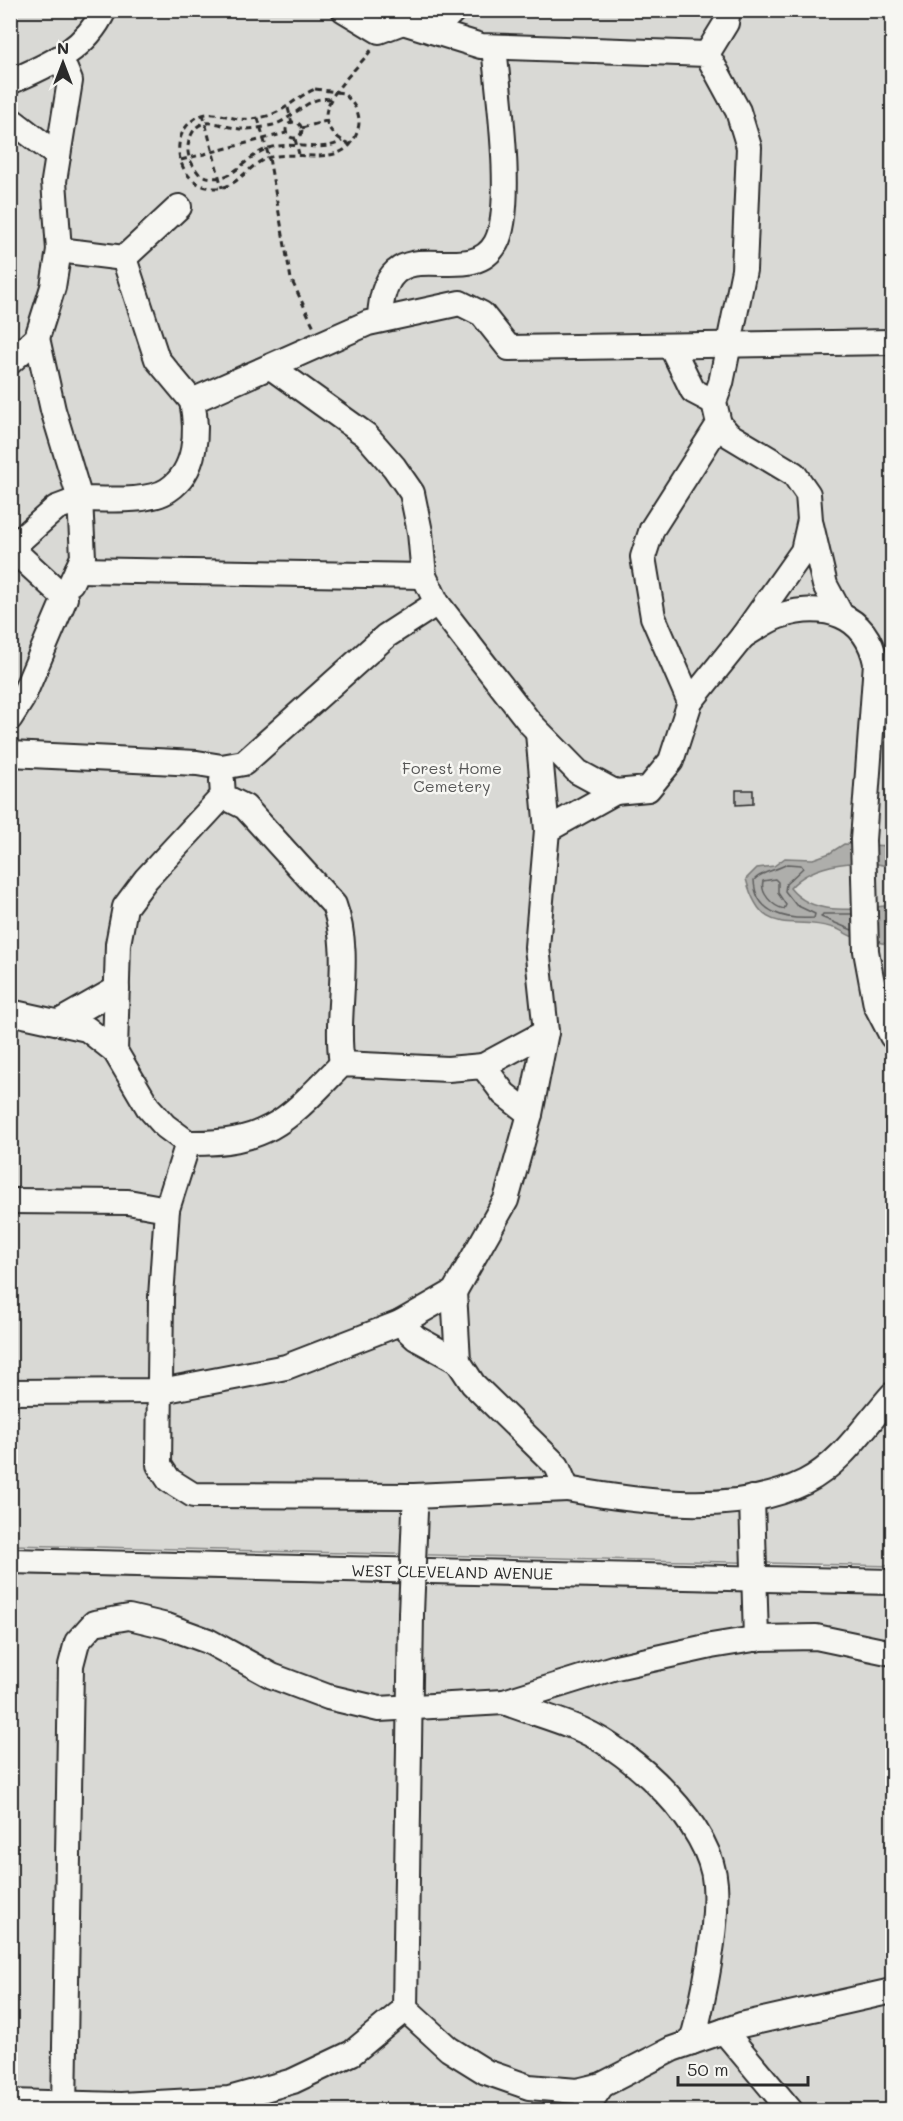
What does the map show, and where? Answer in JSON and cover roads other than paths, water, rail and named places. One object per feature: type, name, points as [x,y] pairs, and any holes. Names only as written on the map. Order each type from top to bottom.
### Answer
[{"type":"street","points":[[10,82],[61,59],[83,41],[104,10]]},
{"type":"street","points":[[344,10],[380,31],[408,16],[432,31],[481,46],[707,54]]},
{"type":"street","points":[[432,31],[454,10]]},
{"type":"street","points":[[707,54],[726,24],[728,10]]},
{"type":"street","points":[[380,319],[382,295],[389,277],[399,269],[426,263],[474,261],[486,255],[496,244],[501,229],[502,137],[494,47]]},
{"type":"street","points":[[690,702],[653,617],[643,557],[652,529],[716,413],[744,270],[749,147],[738,111],[707,54]]},
{"type":"street","points":[[10,718],[22,699],[83,557],[80,499],[53,410],[37,338],[53,287],[59,250],[54,182],[70,81],[61,59]]},
{"type":"street","points":[[10,119],[58,156]]},
{"type":"street","points":[[59,250],[124,258],[179,207]]},
{"type":"street","points":[[65,598],[11,549],[56,508],[80,499],[132,500],[167,491],[185,471],[195,448],[197,424],[192,401],[157,359],[124,258]]},
{"type":"street","points":[[459,263],[460,303]]},
{"type":"street","points":[[192,401],[380,319],[460,303],[482,314],[509,348],[892,342]]},
{"type":"street","points":[[10,362],[37,338]]},
{"type":"street","points":[[671,346],[693,391],[716,413],[729,435],[794,474],[808,495],[810,520],[825,585],[840,613],[867,637],[876,663],[863,840],[866,951],[876,1005],[892,1036]]},
{"type":"street","points":[[272,367],[366,435],[394,468],[412,493],[420,532],[424,576],[437,603],[538,733],[578,771],[615,792]]},
{"type":"street","points":[[547,830],[615,792],[648,789],[654,782],[671,761],[690,702],[743,636],[803,551],[810,520]]},
{"type":"street","points":[[77,570],[424,576]]},
{"type":"street","points":[[10,754],[197,762],[222,767],[244,763],[386,636],[437,603]]},
{"type":"street","points":[[743,636],[779,616],[807,612],[840,613]]},
{"type":"street","points":[[10,1392],[161,1391],[286,1367],[400,1323],[454,1292],[506,1200],[530,1114],[546,1032],[537,947],[547,830],[538,733]]},
{"type":"street","points":[[115,1052],[118,944],[125,907],[146,879],[223,796],[222,767]]},
{"type":"street","points":[[223,796],[245,807],[334,905],[341,924],[343,943],[344,980],[338,1041],[342,1064]]},
{"type":"street","points":[[59,1022],[117,989]]},
{"type":"street","points":[[10,1012],[87,1029],[115,1052],[148,1107],[165,1126],[188,1143],[223,1143],[257,1134],[291,1116],[342,1064],[448,1069],[483,1066],[546,1032]]},
{"type":"street","points":[[483,1066],[504,1094],[530,1114]]},
{"type":"street","points":[[188,1143],[167,1209],[161,1297],[159,1465],[169,1480],[193,1495],[415,1504],[567,1489],[637,1501],[694,1503],[752,1498],[806,1482],[834,1461],[892,1395]]},
{"type":"street","points":[[10,1201],[128,1202],[167,1209]]},
{"type":"street","points":[[454,1292],[458,1361]]},
{"type":"street","points":[[400,1323],[416,1338],[458,1361],[473,1384],[557,1466],[567,1489]]},
{"type":"street","points":[[752,1498],[756,1639]]},
{"type":"street","points":[[415,1504],[411,1614],[405,2008],[449,2049],[486,2072],[529,2087],[577,2091],[602,2085],[672,2049],[723,2031],[892,1991]]},
{"type":"street","name":"WEST CLEVELAND AVENUE","points":[[10,1561],[892,1582]]},
{"type":"street","points":[[64,2107],[72,1665],[77,1642],[94,1623],[129,1617],[167,1626],[208,1641],[272,1676],[328,1697],[380,1709],[504,1702],[616,1667],[711,1646],[756,1639],[816,1637],[892,1653]]},
{"type":"street","points":[[504,1702],[583,1730],[636,1764],[673,1800],[700,1837],[715,1882],[714,1922],[702,2005],[692,2042]]},
{"type":"street","points":[[10,2102],[64,2107],[229,2098],[293,2081],[352,2053],[405,2008]]},
{"type":"street","points":[[723,2031],[790,2110]]},
{"type":"street","points":[[585,2110],[602,2085]]},
{"type":"water","points":[[844,844],[892,846],[892,868],[866,863],[838,864],[811,873],[790,888],[800,898],[824,908],[851,909],[892,905],[892,945],[856,937],[818,924],[770,918],[761,911],[753,898],[746,879],[757,868],[774,866],[785,858],[813,859],[830,853]]},
{"type":"park label","name":"Forest Home Cemetery","points":[[452,777]]}]
